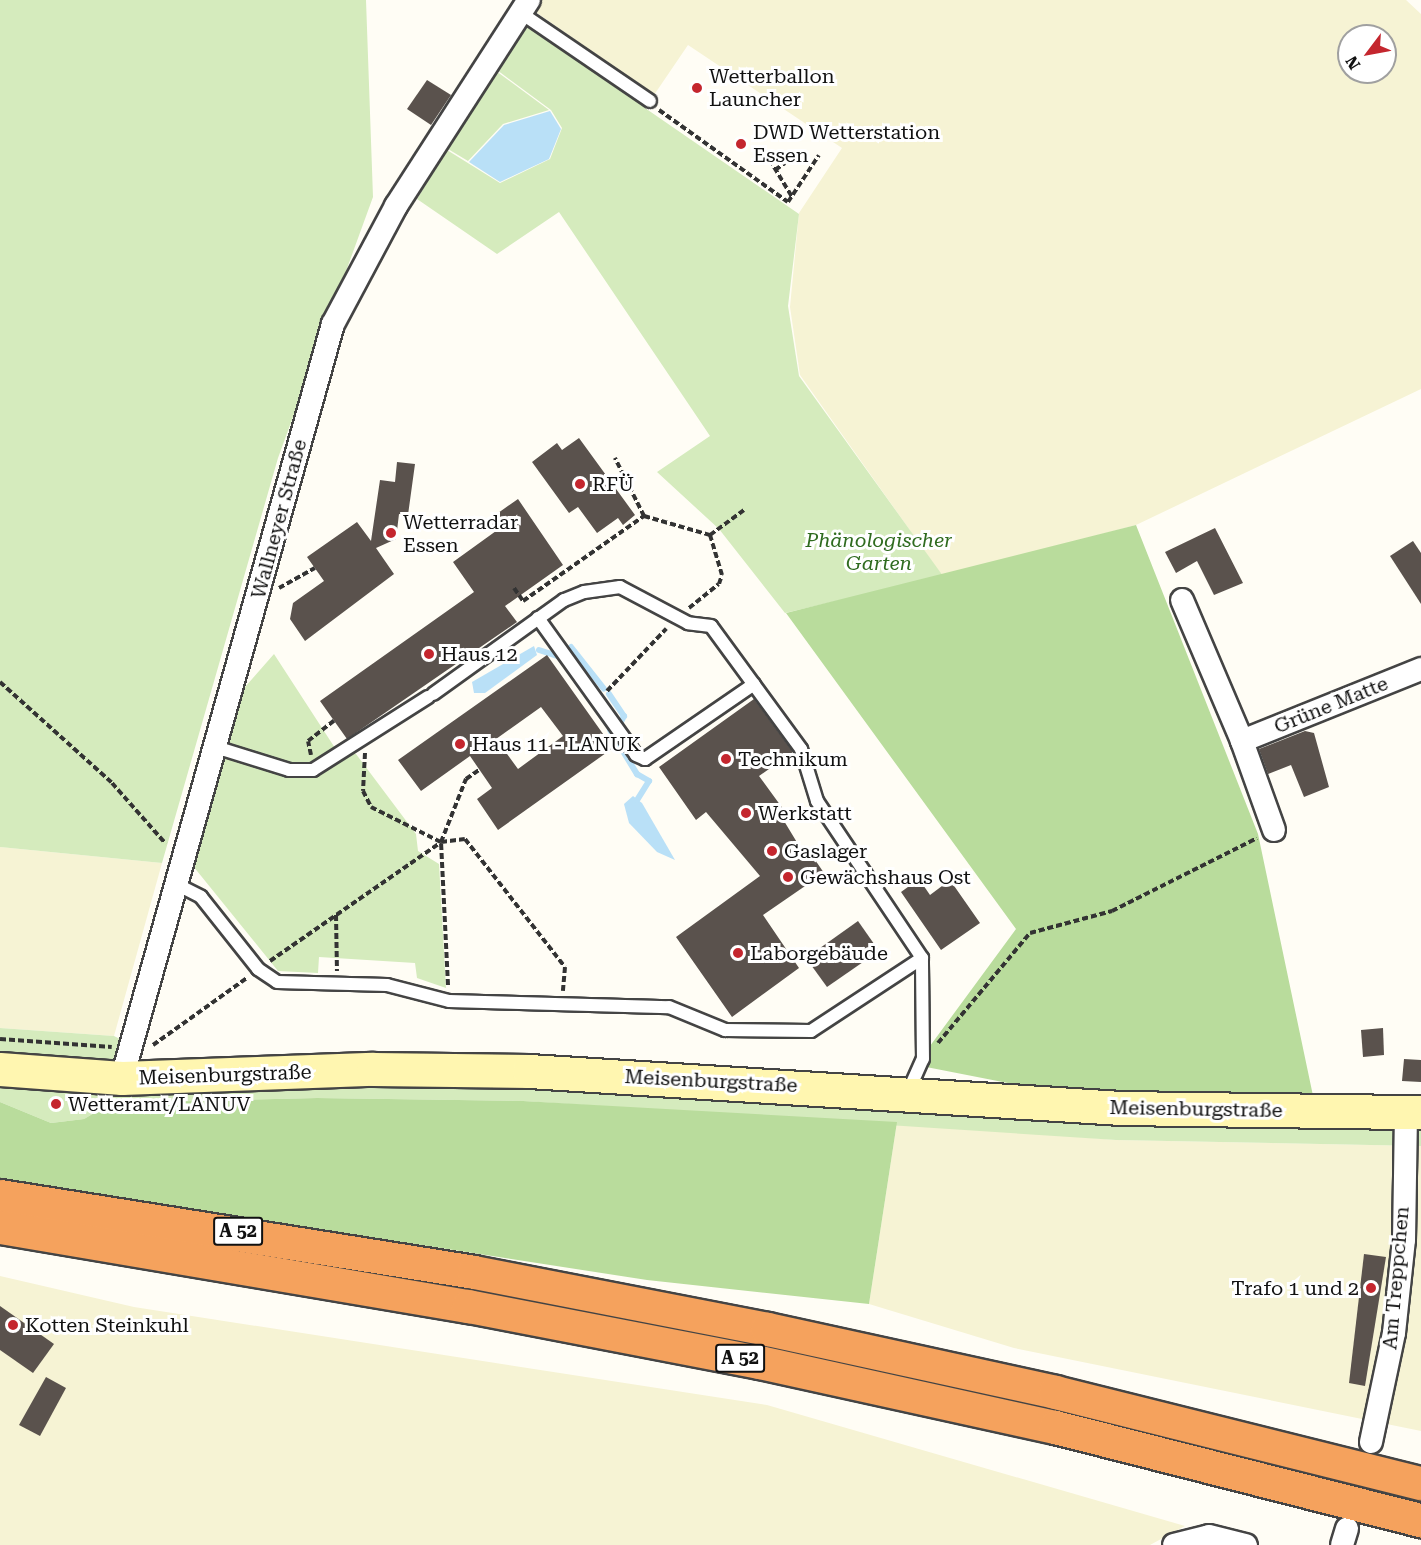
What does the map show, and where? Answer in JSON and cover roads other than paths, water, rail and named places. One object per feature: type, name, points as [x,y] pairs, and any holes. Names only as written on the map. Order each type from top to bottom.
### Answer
[{"type":"highway","name":"A 52","points":[[0,1196],[474,1272],[767,1329],[1055,1392],[1421,1483]]},
{"type":"highway","name":"A 52","points":[[0,1227],[446,1302],[759,1362],[1055,1427],[1421,1520]]},
{"type":"main road","name":"Meisenburgstraße","points":[[0,1069],[122,1078],[373,1069],[529,1071],[908,1092],[1120,1108],[1414,1112]]},
{"type":"street","name":"Wallneyer Straße","points":[[122,1078],[142,1051],[176,884],[212,746],[333,324],[396,206],[525,6]]},
{"type":"street","points":[[1182,600],[1242,741],[1274,830]]},
{"type":"street","name":"Grüne Matte","points":[[1242,741],[1421,669]]},
{"type":"street","name":"Am Treppchen","points":[[1371,1442],[1394,1333],[1414,1112]]},
{"type":"street","points":[[1174,1545],[1209,1536],[1246,1545]]},
{"type":"lane","points":[[525,6],[650,101]]},
{"type":"lane","points":[[212,746],[289,770],[313,770],[431,696],[538,618],[584,592],[620,587],[677,616],[711,626],[801,749],[817,801],[922,958],[923,1059],[908,1092]]},
{"type":"lane","points":[[538,618],[636,755],[645,759],[754,684]]},
{"type":"lane","points":[[176,884],[201,897],[258,969],[277,982],[387,985],[449,1001],[562,1007],[669,1007],[725,1030],[811,1031],[922,958]]},
{"type":"water","points":[[550,111],[561,129],[549,159],[500,182],[469,162],[504,125]]},
{"type":"water","points":[[534,646],[537,655],[485,693],[474,693],[472,682]]},
{"type":"water","points":[[633,796],[642,803],[675,860],[657,852],[629,823],[624,804]]},
{"type":"waterway","points":[[571,647],[604,689]]},
{"type":"waterway","points":[[539,650],[557,656]]},
{"type":"waterway","points":[[609,694],[624,716],[621,722]]},
{"type":"waterway","points":[[610,730],[637,774],[649,781],[637,800]]},
{"type":"place","name":"Wetterballon Launcher","points":[[697,88]]},
{"type":"place","name":"DWD Wetterstation Essen","points":[[741,144]]},
{"type":"place","name":"RFÜ","points":[[580,484]]},
{"type":"place","name":"Wetterradar Essen","points":[[391,533]]},
{"type":"place","name":"Haus 12","points":[[429,654]]},
{"type":"place","name":"Haus 11 - LANUK","points":[[460,744]]},
{"type":"place","name":"Technikum","points":[[726,759]]},
{"type":"place","name":"Werkstatt","points":[[746,813]]},
{"type":"place","name":"Gaslager","points":[[772,851]]},
{"type":"place","name":"Gewächshaus Ost","points":[[788,877]]},
{"type":"place","name":"Laborgebäude","points":[[738,953]]},
{"type":"place","name":"Wetteramt/LANUV","points":[[56,1104]]},
{"type":"place","name":"Trafo 1 und 2","points":[[1371,1288]]},
{"type":"place","name":"Kotten Steinkuhl","points":[[13,1325]]},
{"type":"park label","name":"Phänologischer Garten","points":[[879,552]]}]
